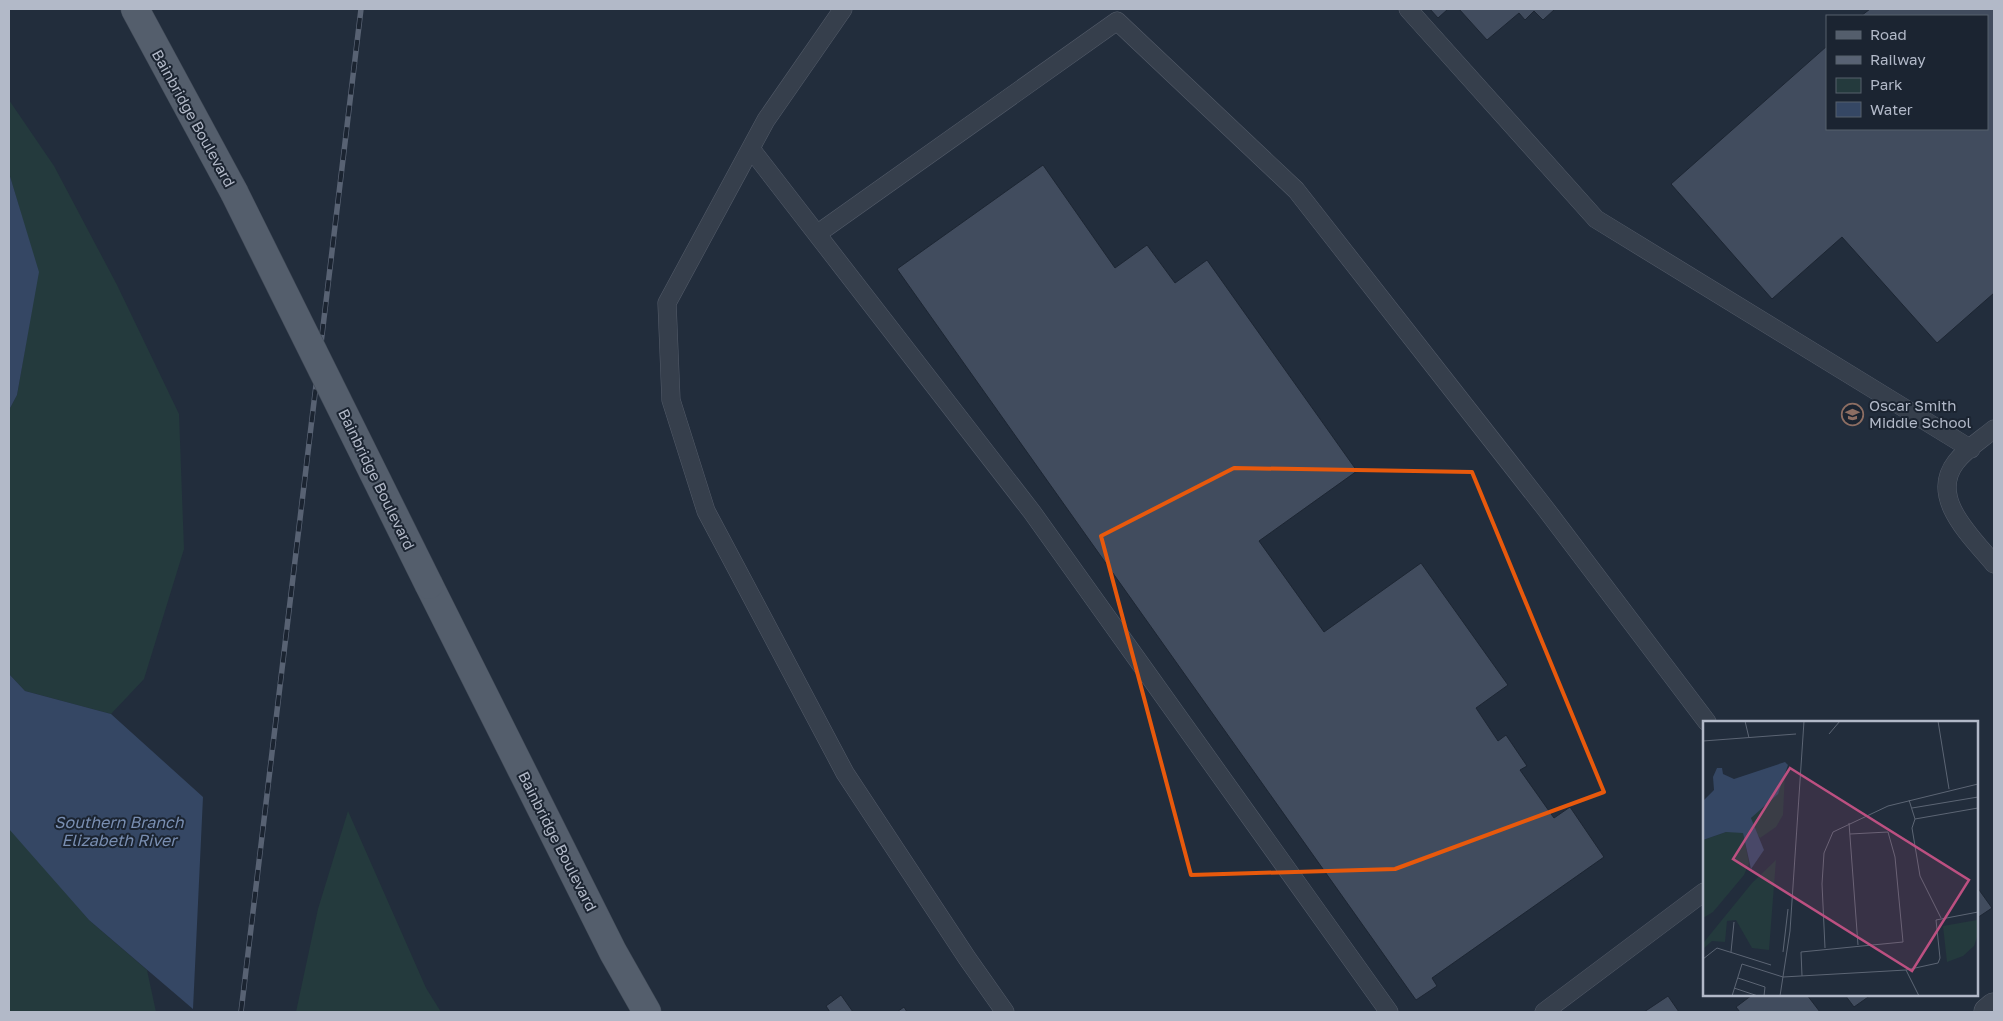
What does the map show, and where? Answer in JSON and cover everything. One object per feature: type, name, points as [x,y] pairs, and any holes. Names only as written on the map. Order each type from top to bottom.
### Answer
[{"type":"main road","name":"Bainbridge Boulevard","points":[[135,9],[234,192],[613,952],[647,1012]]},
{"type":"main road","name":"Bainbridge Boulevard","points":[[613,952],[637,1012]]},
{"type":"street","points":[[1988,1012],[1994,1007]]},
{"type":"lane","points":[[843,9],[766,120],[667,302],[671,400],[706,511],[844,772],[1005,1012]]},
{"type":"lane","points":[[1408,9],[1596,219],[1971,449]]},
{"type":"lane","points":[[817,234],[1117,21],[1296,190],[1545,508],[1706,721]]},
{"type":"lane","points":[[751,149],[1032,512],[1389,1012]]},
{"type":"lane","points":[[1994,429],[1956,462],[1946,486],[1951,508],[1994,564]]},
{"type":"lane","points":[[1544,1012],[1703,893]]},
{"type":"highlighted area","points":[[1234,468],[1472,472],[1604,792],[1395,869],[1191,875],[1101,536]]},
{"type":"green space","points":[[9,100],[54,166],[117,285],[179,414],[184,549],[144,679],[111,714],[25,691],[9,674],[9,410],[17,395],[38,272],[9,173]]},
{"type":"green space","points":[[348,811],[426,988],[441,1012],[296,1012],[318,909]]},
{"type":"green space","points":[[9,827],[89,920],[147,970],[156,1012],[9,1012]]},
{"type":"water","points":[[9,173],[39,272],[17,395],[9,410]]},
{"type":"water","name":"Southern Branch Elizabeth River","points":[[9,674],[25,691],[111,714],[203,797],[193,1009],[89,920],[9,829]]},
{"type":"building","points":[[1430,9],[1448,9],[1438,18]]},
{"type":"building","points":[[1459,9],[1555,9],[1543,20],[1534,11],[1525,20],[1519,13],[1487,40]]},
{"type":"building","points":[[1870,9],[1994,9],[1994,293],[1937,343],[1842,237],[1772,299],[1671,184],[1826,47],[1826,130],[1988,130],[1988,15],[1862,15]]},
{"type":"building","points":[[1043,165],[1115,268],[1147,245],[1175,283],[1207,260],[1357,471],[1259,541],[1324,632],[1421,563],[1508,685],[1476,708],[1498,741],[1506,735],[1527,766],[1520,770],[1554,818],[1570,807],[1604,857],[1432,978],[1437,986],[1416,1000],[897,269]]},
{"type":"building","points":[[1978,888],[1992,908],[1978,917]]},
{"type":"building","points":[[841,995],[853,1012],[830,1012],[826,1006]]},
{"type":"building","points":[[1668,996],[1679,1012],[1644,1012]]},
{"type":"building","points":[[1751,996],[1808,996],[1820,1012],[1740,1012],[1736,1007]]},
{"type":"building","points":[[1846,996],[1870,996],[1854,1007]]},
{"type":"building","points":[[904,1007],[907,1012],[897,1012]]},
{"type":"railway","points":[[241,1012],[361,9]]},
{"type":"place","name":"Oscar Smith Middle School","points":[[1853,414]]}]
